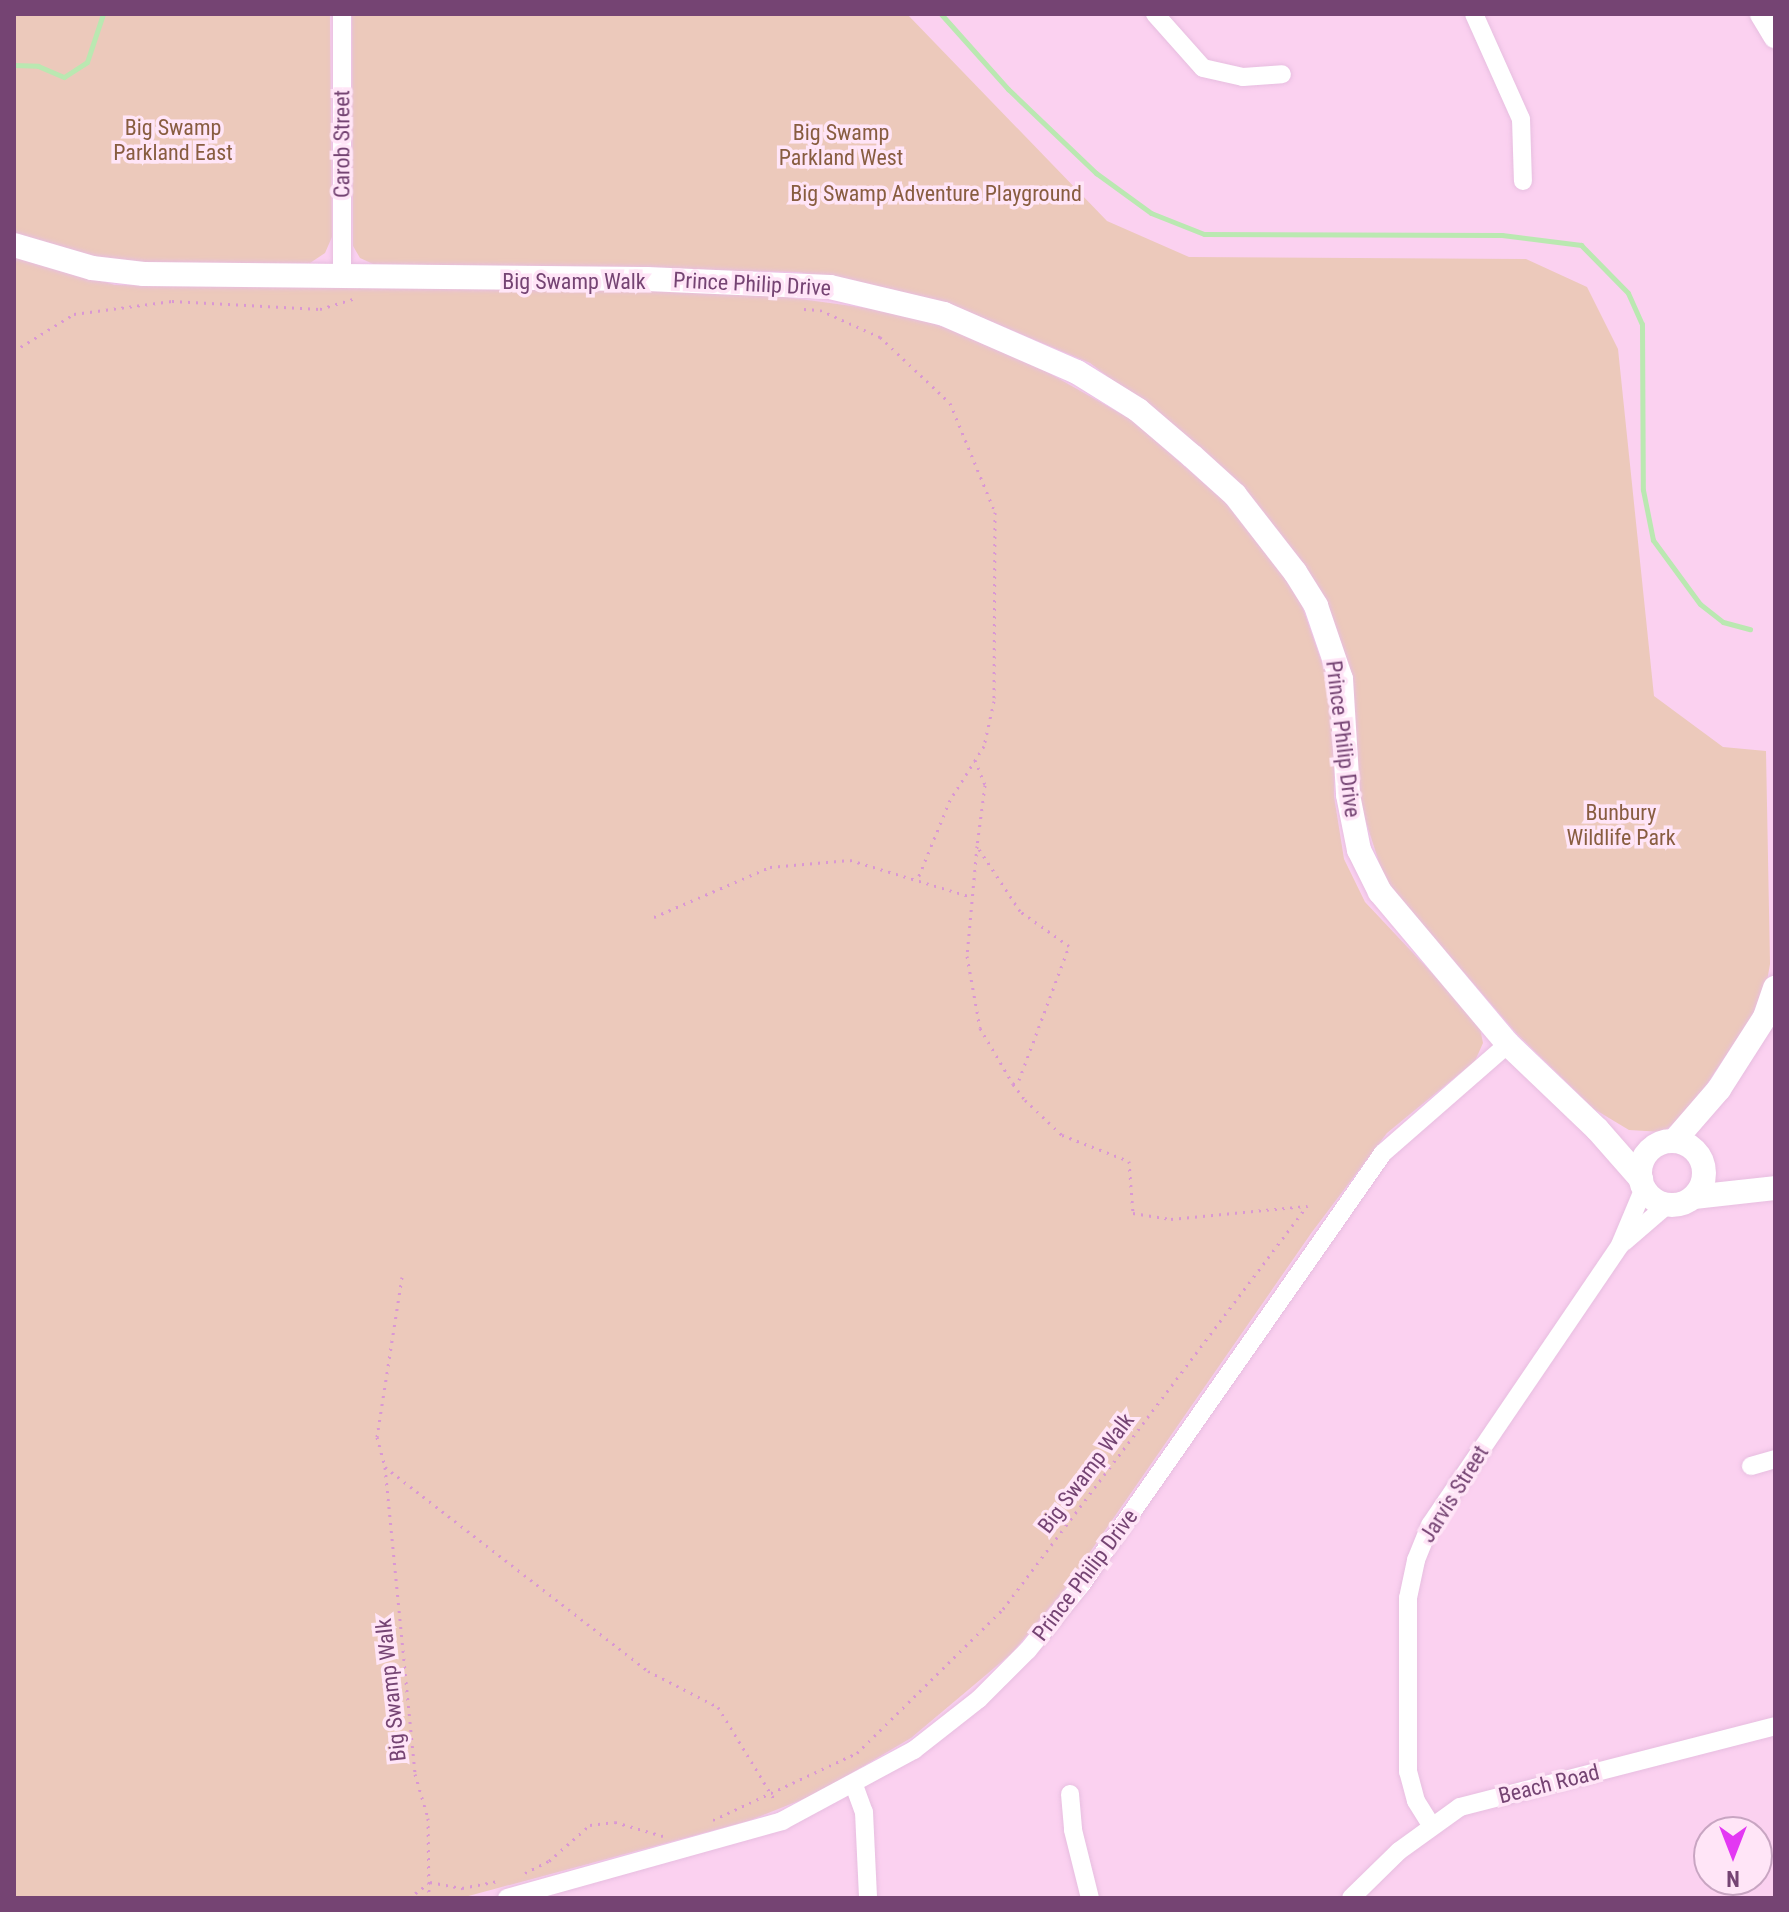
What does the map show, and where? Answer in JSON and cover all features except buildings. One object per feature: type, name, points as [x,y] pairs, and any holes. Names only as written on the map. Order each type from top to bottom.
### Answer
[{"type":"street","name":"Carob Street","points":[[342,14],[342,275]]},
{"type":"street","points":[[1155,14],[1203,68],[1243,77],[1282,74]]},
{"type":"street","points":[[1474,14],[1521,119],[1523,181]]},
{"type":"street","points":[[1762,14],[1775,36]]},
{"type":"street","name":"Prince Philip Drive","points":[[14,245],[92,268],[144,274],[342,275],[830,287],[931,310],[1008,339],[1138,410],[1235,495],[1269,534],[1316,606],[1341,679],[1348,795],[1359,850],[1380,892],[1508,1044],[1597,1129],[1642,1183]]},
{"type":"street","points":[[1775,988],[1765,1017],[1719,1089],[1643,1161],[1642,1183],[1667,1205],[1749,1188],[1775,1188]]},
{"type":"street","name":"Prince Philip Drive","points":[[507,1898],[782,1821],[854,1785],[914,1750],[979,1699],[1028,1650],[1081,1585],[1383,1153],[1508,1044]]},
{"type":"street","points":[[1694,1197],[1719,1089]]},
{"type":"street","name":"Prince Philip Drive","points":[[1597,1129],[1664,1144]]},
{"type":"street","points":[[1664,1144],[1749,1188]]},
{"type":"street","name":"Jarvis Street","points":[[1431,1825],[1416,1801],[1408,1772],[1408,1598],[1416,1560],[1430,1525],[1620,1245],[1642,1183]]},
{"type":"street","name":"Jarvis Street","points":[[1620,1245],[1667,1205]]},
{"type":"street","points":[[1751,1466],[1775,1459]]},
{"type":"street","name":"Beach Road","points":[[1351,1898],[1431,1825],[1460,1807],[1775,1726]]},
{"type":"street","points":[[854,1785],[866,1827],[868,1898]]},
{"type":"street","points":[[1070,1794],[1073,1830],[1090,1898]]},
{"type":"path","points":[[14,351],[74,314],[172,301],[320,309],[372,298]]},
{"type":"path","points":[[790,307],[820,310],[880,337],[950,403],[983,476],[995,512],[994,701],[984,746],[950,800],[918,878]]},
{"type":"path","name":"Big Swamp Walk","points":[[774,1792],[857,1753],[1003,1609],[1307,1206],[1171,1219],[1133,1213],[1129,1161],[1062,1135],[1013,1084],[980,1028],[967,956],[985,785],[975,760]]},
{"type":"path","points":[[977,846],[1020,911],[1069,946],[1019,1080],[1013,1084]]},
{"type":"path","points":[[654,917],[770,867],[850,860],[918,878],[972,897]]},
{"type":"path","name":"Big Swamp Walk","points":[[402,1277],[377,1437],[385,1467],[415,1774],[428,1818],[429,1898]]},
{"type":"path","points":[[385,1467],[648,1671],[718,1707],[774,1792],[701,1826]]},
{"type":"path","points":[[409,1898],[430,1882],[462,1888],[523,1874],[549,1861],[590,1825],[615,1822],[672,1839]]},
{"type":"shaded area","points":[[14,14],[1775,14],[1775,1898],[14,1898]]},
{"type":"green space","name":"Big Swamp Parkland East","points":[[14,14],[330,14],[332,237],[325,253],[310,263],[143,265],[89,258],[14,236]]},
{"type":"green space","name":"Big Swamp Parkland West","points":[[352,14],[907,14],[1107,221],[1189,257],[1526,259],[1587,287],[1618,349],[1654,696],[1723,747],[1766,751],[1770,964],[1764,998],[1689,1111],[1663,1132],[1629,1130],[1594,1109],[1517,1034],[1385,881],[1358,797],[1352,678],[1317,587],[1158,415],[1090,363],[961,309],[837,277],[796,272],[373,264],[360,258],[353,246]]},
{"type":"green space","points":[[14,255],[115,285],[647,290],[778,296],[904,313],[1010,351],[1132,420],[1249,523],[1300,600],[1328,680],[1335,729],[1334,796],[1344,859],[1365,902],[1479,1023],[1483,1043],[1475,1061],[1387,1133],[1312,1232],[1063,1591],[1012,1653],[911,1738],[816,1794],[748,1821],[461,1898],[14,1898]]},
{"type":"waterway","points":[[14,65],[38,66],[64,77],[87,62],[103,14]]},
{"type":"waterway","points":[[941,14],[1008,89],[1096,173],[1151,213],[1204,234],[1502,235],[1581,245],[1628,293],[1642,324],[1643,490],[1653,540],[1700,604],[1723,622],[1750,629]]},
{"type":"park label","name":"Big Swamp Adventure Playground","points":[[936,194]]},
{"type":"park label","name":"Bunbury Wildlife Park","points":[[1621,824]]}]
